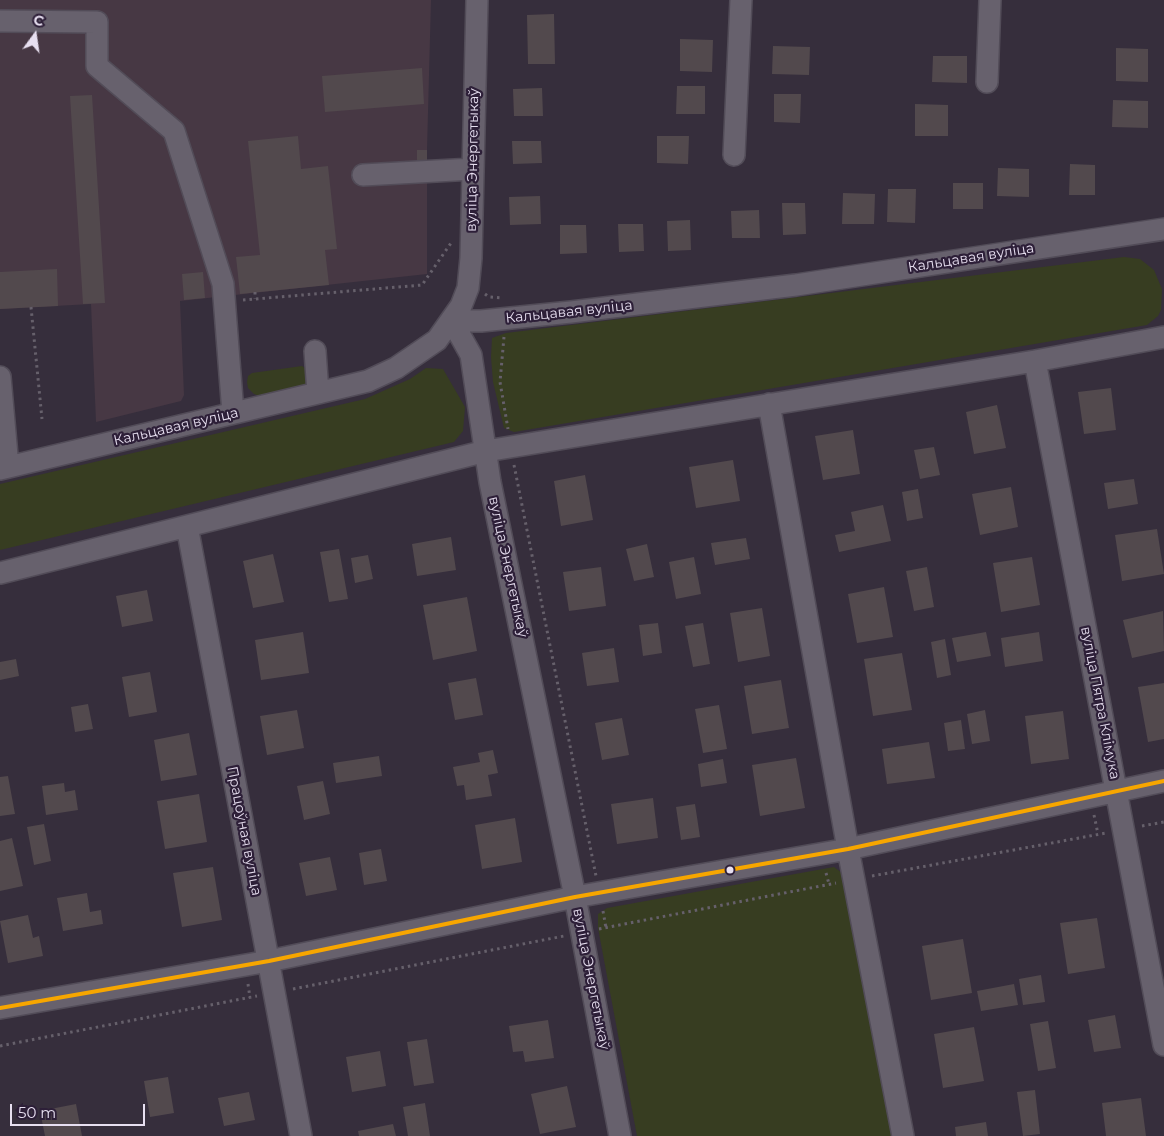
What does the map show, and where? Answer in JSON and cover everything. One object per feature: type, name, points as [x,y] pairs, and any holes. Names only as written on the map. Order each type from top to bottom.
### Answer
[{"type":"street","name":"вуліца Энергетыкаў","points":[[478,0],[471,258],[468,288],[461,306],[452,321],[471,355],[490,482],[575,897],[620,1136]]},
{"type":"street","points":[[734,155],[741,0]]},
{"type":"street","points":[[987,82],[990,0]]},
{"type":"street","points":[[0,21],[97,22],[98,66],[174,131],[223,284],[233,413]]},
{"type":"street","points":[[362,175],[473,170]]},
{"type":"street","name":"Кальцавая вуліца","points":[[4,468],[368,381],[396,368],[437,340],[452,321],[481,321],[552,314],[796,285],[1164,229]]},
{"type":"street","points":[[0,573],[486,451],[1035,361],[1164,337]]},
{"type":"street","points":[[315,351],[318,393]]},
{"type":"street","name":"вуліца Пятра Клімука","points":[[1035,361],[1164,1045]]},
{"type":"street","points":[[0,377],[4,468]]},
{"type":"street","points":[[769,404],[848,849],[903,1136]]},
{"type":"street","name":"Працоўная вуліца","points":[[187,526],[301,1136]]},
{"type":"street","points":[[0,1008],[269,961],[575,897],[848,849],[1164,781]]},
{"type":"path","points":[[254,292],[255,299]]},
{"type":"path","points":[[32,307],[42,419]]},
{"type":"shaded area","points":[[0,0],[431,0],[427,150],[427,274],[180,301],[184,395],[181,401],[96,422],[91,304],[0,309]]},
{"type":"green space","points":[[1124,257],[1140,259],[1154,270],[1162,289],[1161,310],[1158,316],[1147,325],[514,432],[504,428],[493,382],[492,338],[506,333]]},
{"type":"green space","points":[[302,366],[309,371],[307,388],[260,396],[254,394],[248,388],[248,376],[252,373]]},
{"type":"green space","points":[[426,368],[443,369],[465,407],[463,431],[454,442],[0,550],[0,484],[365,399],[410,379]]},
{"type":"green space","points":[[834,867],[842,873],[895,1136],[637,1136],[598,928],[598,914],[607,908]]},
{"type":"building","points":[[554,14],[555,64],[528,64],[527,15]]},
{"type":"building","points":[[680,39],[713,40],[712,72],[680,71]]},
{"type":"building","points":[[773,46],[810,47],[809,75],[772,74]]},
{"type":"building","points":[[1116,48],[1148,49],[1148,82],[1116,81]]},
{"type":"building","points":[[933,56],[967,56],[967,83],[932,82]]},
{"type":"building","points":[[422,68],[424,104],[325,112],[322,76]]},
{"type":"building","points":[[677,86],[705,86],[705,114],[676,114]]},
{"type":"building","points":[[542,88],[543,116],[514,116],[513,89]]},
{"type":"building","points":[[774,94],[801,94],[800,123],[774,122]]},
{"type":"building","points":[[92,95],[105,303],[83,304],[70,96]]},
{"type":"building","points":[[1113,100],[1148,101],[1148,128],[1112,127]]},
{"type":"building","points":[[915,104],[948,105],[948,136],[915,136]]},
{"type":"building","points":[[298,136],[301,169],[328,166],[337,249],[325,250],[329,285],[240,294],[236,257],[260,255],[248,141]]},
{"type":"building","points":[[657,136],[689,136],[688,164],[657,163]]},
{"type":"building","points":[[512,141],[541,141],[542,163],[513,164]]},
{"type":"building","points":[[417,150],[427,150],[427,164],[417,164]]},
{"type":"building","points":[[1070,164],[1095,165],[1095,195],[1069,195]]},
{"type":"building","points":[[998,168],[1029,169],[1029,197],[997,196]]},
{"type":"building","points":[[953,183],[983,183],[983,209],[953,209]]},
{"type":"building","points":[[888,189],[916,189],[915,223],[887,222]]},
{"type":"building","points":[[843,193],[875,194],[874,224],[842,224]]},
{"type":"building","points":[[540,196],[541,224],[510,225],[509,197]]},
{"type":"building","points":[[782,203],[805,203],[806,234],[783,235]]},
{"type":"building","points":[[759,210],[760,238],[732,238],[731,211]]},
{"type":"building","points":[[690,220],[691,250],[668,251],[667,221]]},
{"type":"building","points":[[618,224],[643,224],[644,251],[619,252]]},
{"type":"building","points":[[560,225],[586,225],[587,253],[560,254]]},
{"type":"building","points":[[57,269],[58,306],[0,309],[0,272]]},
{"type":"building","points":[[203,272],[205,298],[184,300],[182,274]]},
{"type":"building","points":[[1111,388],[1116,430],[1084,434],[1078,392]]},
{"type":"building","points":[[997,405],[1006,448],[974,454],[966,412]]},
{"type":"building","points":[[853,430],[860,474],[823,480],[815,436]]},
{"type":"building","points":[[934,447],[940,475],[920,479],[914,450]]},
{"type":"building","points":[[733,460],[740,501],[696,508],[689,467]]},
{"type":"building","points":[[585,475],[593,520],[561,526],[554,481]]},
{"type":"building","points":[[1134,479],[1138,504],[1108,509],[1104,483]]},
{"type":"building","points":[[1011,487],[1018,527],[980,535],[972,494]]},
{"type":"building","points":[[918,489],[923,518],[907,521],[902,492]]},
{"type":"building","points":[[883,505],[891,541],[839,552],[835,535],[855,531],[851,512]]},
{"type":"building","points":[[1157,529],[1164,574],[1122,581],[1115,535]]},
{"type":"building","points":[[451,537],[456,570],[417,576],[412,544]]},
{"type":"building","points":[[746,538],[750,559],[715,565],[711,543]]},
{"type":"building","points":[[647,544],[654,577],[634,581],[626,549]]},
{"type":"building","points":[[339,549],[348,599],[329,602],[320,552]]},
{"type":"building","points":[[273,554],[284,602],[253,608],[243,561]]},
{"type":"building","points":[[368,555],[373,579],[355,583],[351,558]]},
{"type":"building","points":[[694,557],[701,594],[676,599],[669,562]]},
{"type":"building","points":[[1032,557],[1040,605],[1001,612],[993,563]]},
{"type":"building","points":[[601,567],[606,606],[569,611],[563,572]]},
{"type":"building","points":[[927,567],[934,607],[914,611],[906,571]]},
{"type":"building","points":[[884,587],[893,637],[857,643],[848,594]]},
{"type":"building","points":[[147,590],[153,621],[122,627],[116,596]]},
{"type":"building","points":[[467,597],[477,651],[433,660],[423,605]]},
{"type":"building","points":[[762,608],[770,656],[738,662],[730,613]]},
{"type":"building","points":[[1163,611],[1164,651],[1132,658],[1123,620]]},
{"type":"building","points":[[658,623],[662,653],[643,656],[639,625]]},
{"type":"building","points":[[703,623],[710,664],[693,667],[685,626]]},
{"type":"building","points":[[303,632],[309,673],[261,680],[255,640]]},
{"type":"building","points":[[986,632],[991,656],[957,662],[952,638]]},
{"type":"building","points":[[1039,632],[1043,661],[1005,667],[1001,638]]},
{"type":"building","points":[[945,639],[951,675],[937,678],[931,642]]},
{"type":"building","points":[[614,648],[619,682],[587,686],[582,653]]},
{"type":"building","points":[[902,653],[912,710],[873,716],[864,659]]},
{"type":"building","points":[[16,659],[19,676],[0,680],[0,662]]},
{"type":"building","points":[[150,672],[157,712],[129,717],[122,677]]},
{"type":"building","points":[[476,678],[483,715],[455,720],[448,683]]},
{"type":"building","points":[[781,680],[789,728],[752,734],[744,686]]},
{"type":"building","points":[[1164,683],[1164,739],[1148,742],[1138,687]]},
{"type":"building","points":[[88,704],[93,729],[75,732],[71,707]]},
{"type":"building","points":[[719,705],[727,749],[703,753],[695,709]]},
{"type":"building","points":[[297,710],[304,748],[267,755],[260,716]]},
{"type":"building","points":[[985,710],[990,741],[972,744],[967,714]]},
{"type":"building","points":[[1063,711],[1069,759],[1031,764],[1025,716]]},
{"type":"building","points":[[622,718],[629,755],[602,760],[595,723]]},
{"type":"building","points":[[961,720],[965,749],[948,751],[944,723]]},
{"type":"building","points":[[189,733],[197,775],[161,781],[154,740]]},
{"type":"building","points":[[929,742],[935,778],[887,784],[882,749]]},
{"type":"building","points":[[493,750],[498,773],[488,775],[492,796],[466,800],[464,785],[457,786],[453,767],[480,762],[478,753]]},
{"type":"building","points":[[379,756],[382,776],[336,783],[333,763]]},
{"type":"building","points":[[796,758],[805,808],[760,816],[752,765]]},
{"type":"building","points":[[723,759],[727,783],[701,787],[698,764]]},
{"type":"building","points":[[8,776],[15,814],[0,816],[0,777]]},
{"type":"building","points":[[323,781],[330,814],[304,820],[297,786]]},
{"type":"building","points":[[64,783],[65,792],[75,790],[78,810],[46,815],[42,786]]},
{"type":"building","points":[[199,794],[207,842],[165,849],[157,801]]},
{"type":"building","points":[[653,798],[658,838],[617,844],[611,804]]},
{"type":"building","points":[[695,804],[700,837],[681,840],[676,807]]},
{"type":"building","points":[[515,818],[522,862],[482,869],[475,825]]},
{"type":"building","points":[[44,824],[51,861],[34,865],[27,827]]},
{"type":"building","points":[[12,838],[23,886],[0,891],[0,841]]},
{"type":"building","points":[[381,849],[387,881],[364,885],[359,853]]},
{"type":"building","points":[[330,857],[337,890],[306,896],[299,863]]},
{"type":"building","points":[[213,867],[222,920],[182,927],[173,873]]},
{"type":"building","points":[[87,893],[90,912],[101,910],[103,924],[63,931],[57,898]]},
{"type":"building","points":[[28,915],[33,938],[39,936],[43,956],[8,963],[0,921]]},
{"type":"building","points":[[1097,918],[1105,968],[1068,974],[1060,923]]},
{"type":"building","points":[[963,939],[972,993],[931,1000],[922,946]]},
{"type":"building","points":[[1041,975],[1045,1002],[1023,1005],[1019,979]]},
{"type":"building","points":[[1014,984],[1018,1005],[981,1011],[977,991]]},
{"type":"building","points":[[1115,1015],[1121,1048],[1094,1052],[1088,1020]]},
{"type":"building","points":[[548,1020],[554,1058],[525,1062],[523,1051],[513,1052],[509,1026]]},
{"type":"building","points":[[1048,1021],[1056,1068],[1038,1071],[1030,1024]]},
{"type":"building","points":[[974,1027],[984,1081],[943,1088],[934,1034]]},
{"type":"building","points":[[427,1039],[434,1083],[414,1086],[407,1042]]},
{"type":"building","points":[[380,1051],[386,1086],[352,1092],[346,1057]]},
{"type":"building","points":[[168,1077],[174,1113],[150,1117],[144,1081]]},
{"type":"building","points":[[567,1086],[576,1127],[540,1134],[531,1094]]},
{"type":"building","points":[[1035,1090],[1040,1134],[1023,1136],[1017,1092]]},
{"type":"building","points":[[249,1092],[255,1120],[224,1126],[218,1098]]},
{"type":"building","points":[[1141,1098],[1146,1136],[1106,1136],[1102,1103]]},
{"type":"building","points":[[425,1103],[430,1136],[408,1136],[403,1107]]},
{"type":"building","points":[[76,1104],[82,1136],[45,1136],[40,1111]]},
{"type":"building","points":[[986,1122],[988,1136],[956,1136],[955,1127]]},
{"type":"building","points":[[393,1124],[396,1136],[359,1136],[358,1131]]},
{"type":"transit line","points":[[0,1008],[269,961],[575,897],[848,849],[1164,781]]}]
